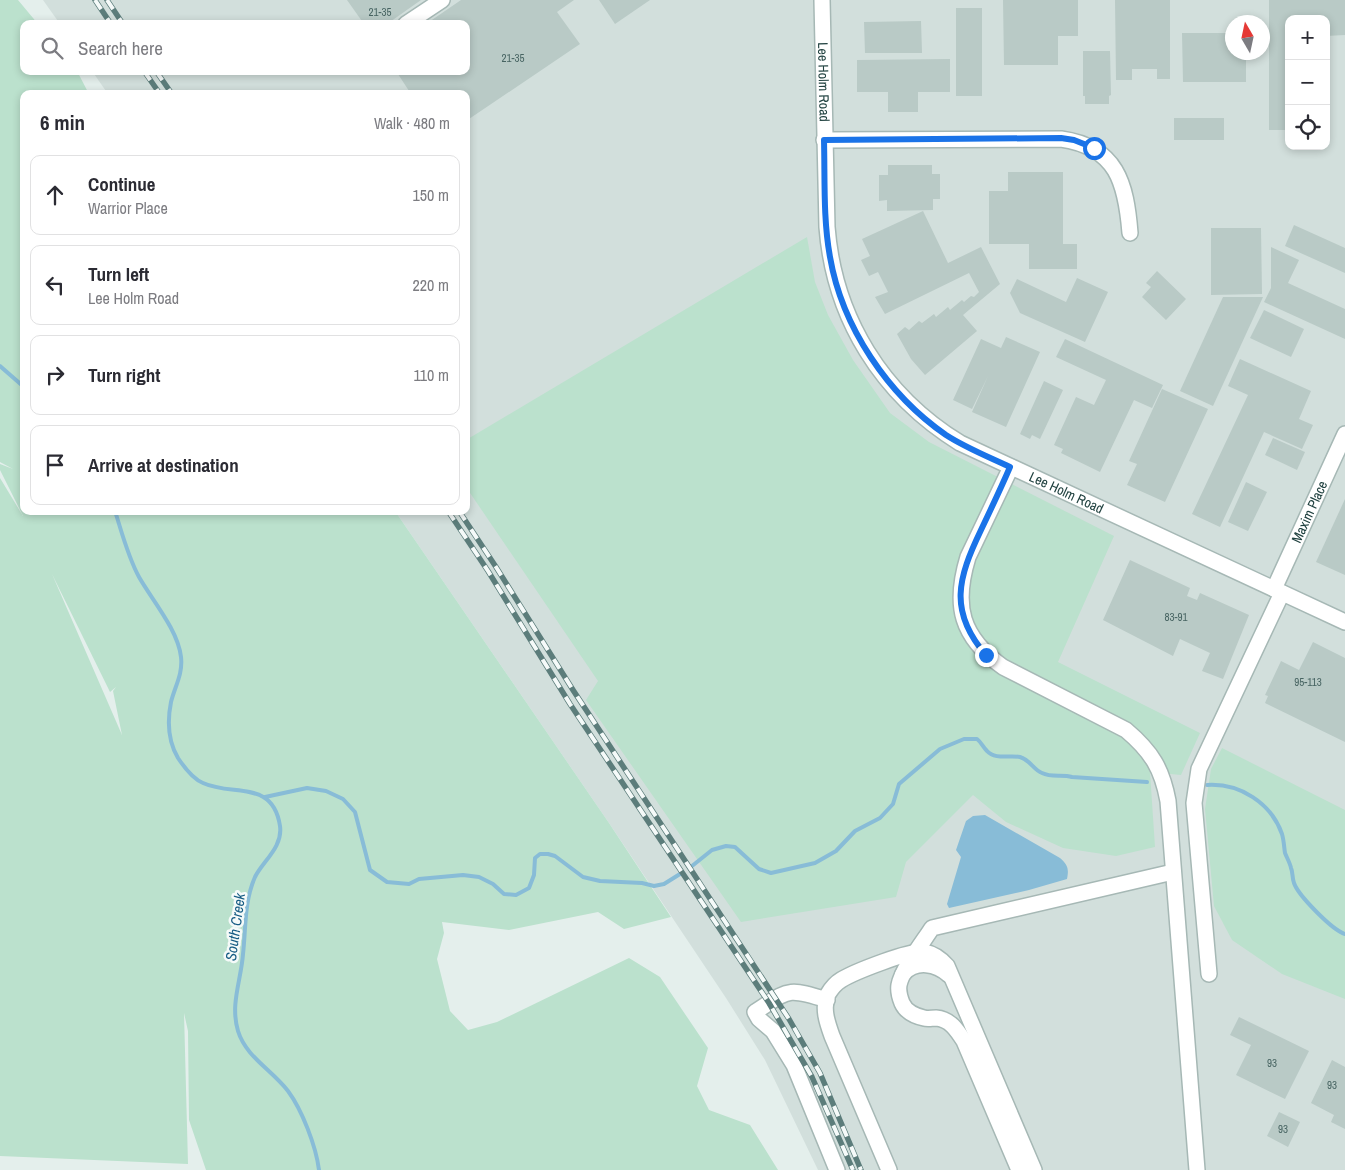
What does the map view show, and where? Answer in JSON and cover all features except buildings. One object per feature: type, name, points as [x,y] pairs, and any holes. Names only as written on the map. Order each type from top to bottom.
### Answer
[{"type":"street","points":[[412,20],[442,0]]},
{"type":"street","name":"Lee Holm Road","points":[[822,0],[826,227],[830,256],[843,303],[866,350],[899,393],[944,434],[960,443],[1345,622]]},
{"type":"street","points":[[824,140],[1061,138],[1074,140],[1102,153],[1116,173],[1127,202],[1130,233]]},
{"type":"street","name":"Maxim Place","points":[[1209,974],[1194,803],[1199,770],[1345,434]]},
{"type":"street","points":[[1010,467],[964,570],[961,594],[963,618],[969,632],[986,655],[1003,667],[1126,730],[1139,741],[1160,769],[1168,801],[1196,1170]]},
{"type":"street","points":[[901,978],[932,928],[1173,872]]},
{"type":"street","points":[[889,1170],[832,1036],[825,1009],[829,993],[842,980],[905,954],[918,951],[935,955],[942,960],[954,980],[1034,1170]]},
{"type":"street","points":[[954,980],[942,969],[933,966],[915,966],[906,970],[901,978],[898,987],[900,997],[904,1008],[913,1014],[924,1018],[937,1018],[948,1021],[956,1028],[964,1041],[1019,1170]]},
{"type":"street","points":[[827,1000],[791,991],[784,993],[755,1012],[759,1019],[773,1031],[794,1065],[837,1170]]},
{"type":"shaded area","points":[[43,0],[1345,0],[1345,1170],[818,1170],[765,1060],[726,998],[609,823],[398,515],[470,515],[470,90],[105,90],[95,75],[470,75],[470,20],[57,20]]},
{"type":"green space","points":[[0,0],[18,0],[35,20],[20,20],[20,75],[79,75],[87,90],[20,90],[20,510],[0,470],[0,464],[13,469],[0,462]]},
{"type":"green space","points":[[807,237],[815,282],[828,315],[853,360],[890,413],[929,442],[1114,536],[1058,662],[1200,733],[1181,775],[1150,772],[1155,847],[1116,856],[1063,848],[1006,822],[973,795],[906,862],[896,897],[741,922],[586,700],[598,681],[470,493],[470,438]]},
{"type":"green space","points":[[0,478],[20,511],[20,515],[398,515],[609,823],[671,917],[624,929],[598,912],[509,930],[442,922],[444,933],[437,959],[450,1011],[468,1030],[497,1022],[629,958],[660,977],[708,1048],[697,1086],[709,1110],[750,1125],[778,1170],[206,1170],[189,1120],[188,1031],[184,1013],[188,1164],[0,1156]],"holes":[[[52,574],[110,692],[116,687],[113,691],[122,735]]]},
{"type":"green space","points":[[1222,748],[1345,810],[1345,999],[1282,974],[1232,940],[1214,906],[1205,809],[1211,769]]},
{"type":"water","points":[[985,815],[1060,858],[1067,867],[1067,879],[1029,890],[949,908],[947,904],[961,857],[956,850],[966,821],[973,816]]},
{"type":"waterway","name":"South Creek","points":[[0,366],[20,384]]},
{"type":"waterway","name":"South Creek","points":[[116,515],[135,569],[170,626],[179,647],[181,669],[171,702],[169,717],[170,738],[178,758],[199,781],[215,787],[260,795],[269,801],[276,811],[280,826],[278,841],[276,847],[258,871],[251,886],[249,896],[235,1011],[236,1021],[238,1031],[247,1048],[282,1083],[293,1099],[312,1139],[319,1170]]},
{"type":"waterway","points":[[692,866],[712,850],[726,846],[735,847],[759,869],[771,873],[815,863],[836,851],[855,831],[880,818],[893,804],[899,784],[940,749],[964,739],[977,739],[990,754],[1023,758],[1039,772],[1053,776],[1147,782]]},
{"type":"waterway","points":[[1207,785],[1231,787],[1253,797],[1262,804],[1277,823],[1282,834],[1285,853],[1290,864],[1293,881],[1297,888],[1308,903],[1324,919],[1345,934]]},
{"type":"waterway","points":[[265,797],[307,788],[326,791],[343,799],[355,812],[370,870],[387,882],[409,884],[419,879],[463,875],[479,877],[493,884],[504,894],[516,895],[529,888],[534,875],[535,858],[540,854],[555,856],[583,877],[600,881],[642,883],[654,886],[664,884],[680,874]]},
{"type":"railway","points":[[95,0],[108,20]]},
{"type":"railway","points":[[107,0],[120,20]]},
{"type":"railway","points":[[147,75],[157,90]]},
{"type":"railway","points":[[159,75],[169,90]]},
{"type":"railway","points":[[451,515],[488,571],[570,704],[769,1003],[812,1077],[853,1170]]},
{"type":"railway","points":[[462,515],[573,690],[789,1019],[820,1073],[861,1170]]},
{"type":"route","points":[[986,655],[969,632],[963,618],[961,585],[968,558],[1010,467],[944,434],[914,408],[889,382],[857,335],[837,288],[830,256],[826,227],[824,140],[1061,138],[1074,140],[1094,148]]}]
